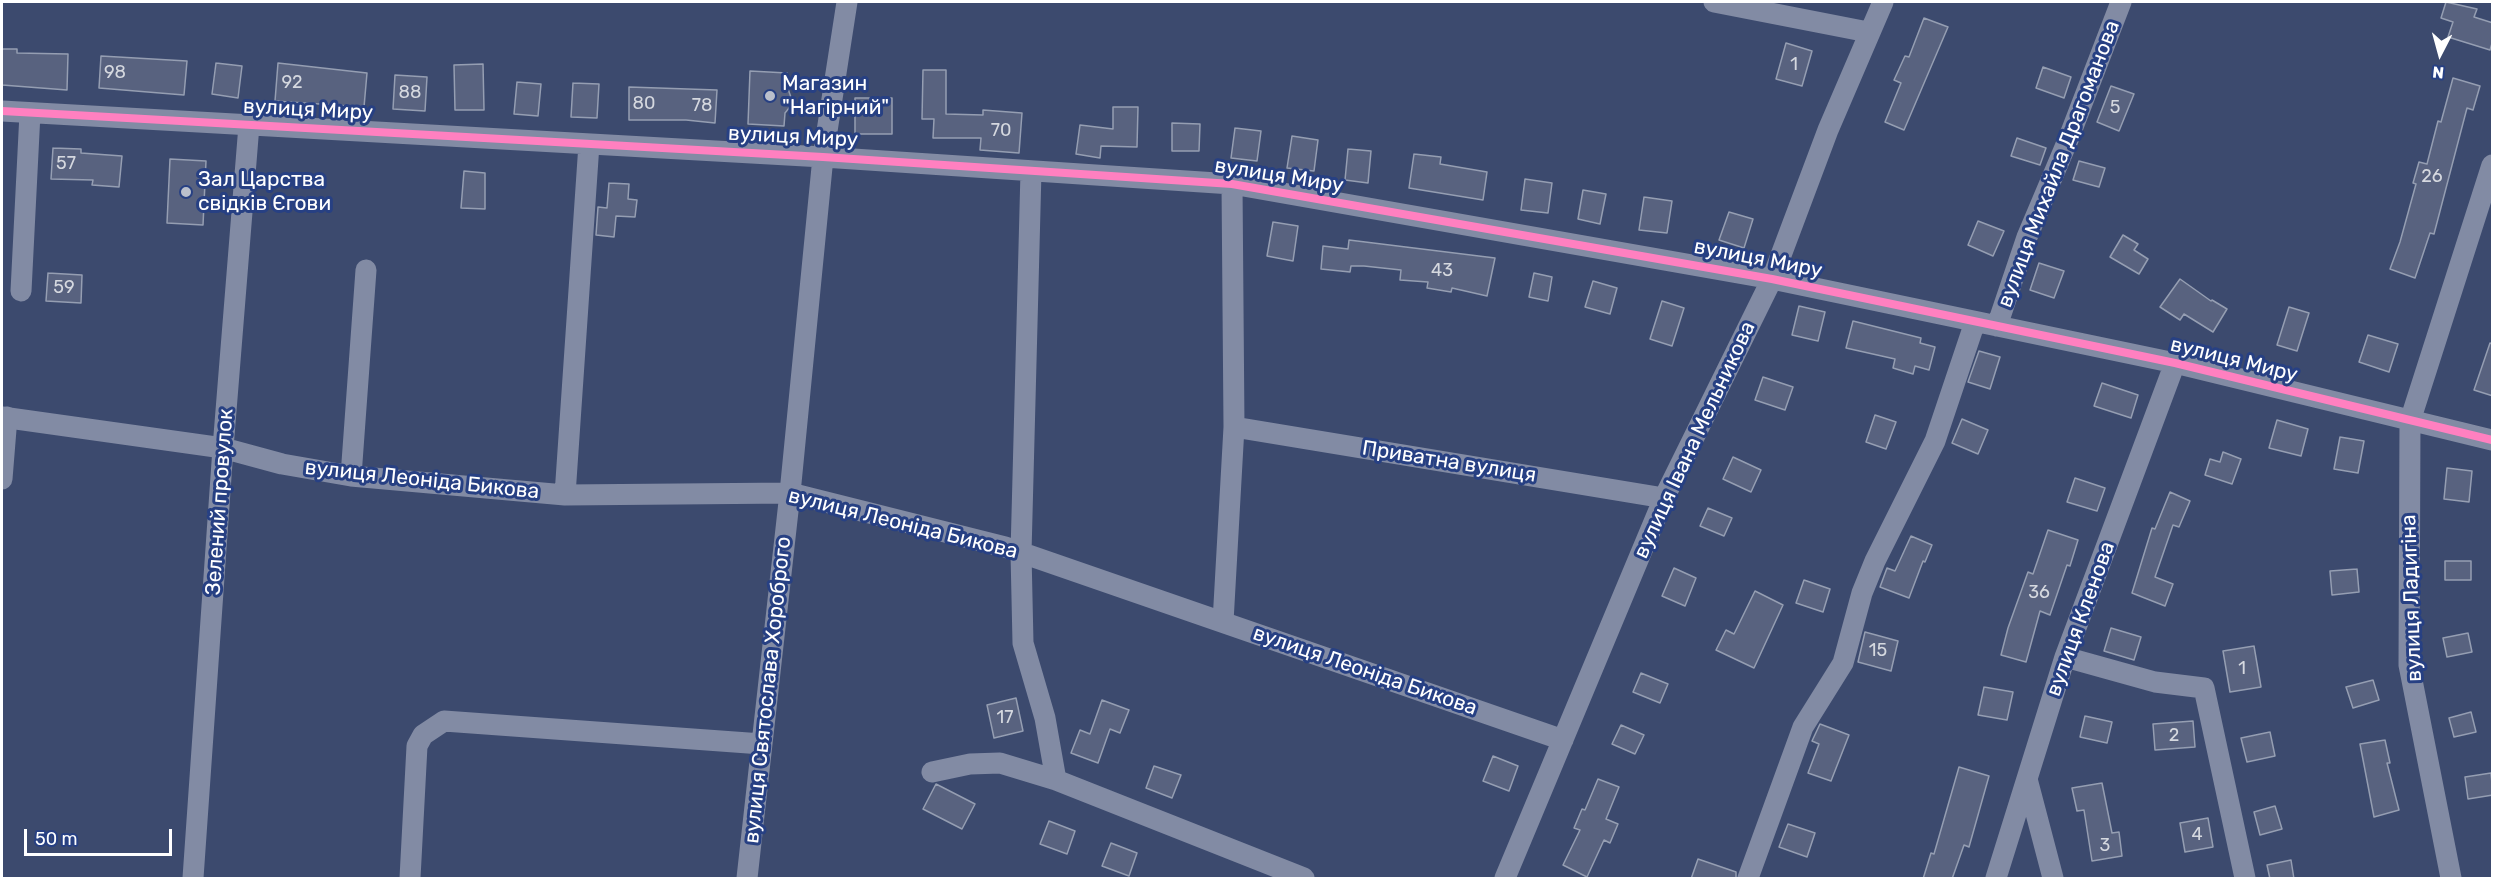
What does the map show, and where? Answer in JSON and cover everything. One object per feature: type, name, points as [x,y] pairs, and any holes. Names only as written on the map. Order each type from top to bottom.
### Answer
[{"type":"street","name":"вулиця Святослава Хороброго","points":[[747,879],[823,157],[847,2]]},
{"type":"street","points":[[1714,2],[1868,32]]},
{"type":"street","name":"вулиця Івана Мельникова","points":[[1505,879],[1664,498],[1772,279],[1828,130],[1868,32],[1883,2]]},
{"type":"street","name":"вулиця Михайла Драгоманова","points":[[1997,326],[2027,237],[2068,140],[2121,2]]},
{"type":"street","name":"вулиця Миру","points":[[2,111],[823,157],[1232,184],[1772,279],[2175,363],[2493,440]]},
{"type":"street","points":[[21,291],[30,113]]},
{"type":"street","name":"Зелений провулок","points":[[193,879],[223,448],[249,125]]},
{"type":"street","points":[[565,495],[589,144]]},
{"type":"street","points":[[2410,421],[2493,165]]},
{"type":"street","points":[[1031,171],[1021,553],[1023,643],[1045,718],[1056,780]]},
{"type":"street","points":[[1223,622],[1234,427],[1232,184]]},
{"type":"street","points":[[351,476],[366,270]]},
{"type":"street","name":"вулиця Михайла Драгоманова","points":[[1748,879],[1803,727],[1843,663],[1862,593],[1875,561],[1935,441],[1975,322]]},
{"type":"street","name":"вулиця Кленова","points":[[1996,879],[2065,657],[2175,363]]},
{"type":"street","points":[[2,479],[4,417]]},
{"type":"street","name":"вулиця Леоніда Бикова","points":[[4,417],[223,448],[282,464],[351,476],[565,495],[789,493],[1021,553],[1563,740]]},
{"type":"street","name":"вулиця Ладигіна","points":[[2410,421],[2409,665],[2451,879]]},
{"type":"street","name":"Приватна вулиця","points":[[1234,427],[1664,498]]},
{"type":"street","points":[[2065,657],[2155,682],[2204,688],[2245,879]]},
{"type":"street","points":[[410,879],[417,746],[423,735],[444,722],[762,744]]},
{"type":"street","points":[[932,772],[969,764],[1000,763],[1056,780],[1304,879]]},
{"type":"street","points":[[2027,778],[2053,879]]},
{"type":"building","points":[[2446,2],[2477,9],[2474,17],[2493,23],[2493,40],[2490,50],[2448,37],[2453,22],[2441,18]]},
{"type":"building","points":[[1924,18],[1948,27],[1904,130],[1885,122],[1901,83],[1894,80],[1905,56],[1909,57]]},
{"type":"building","points":[[1786,43],[1812,51],[1802,86],[1776,79]]},
{"type":"building","points":[[2,49],[17,49],[17,53],[68,54],[67,90],[2,85]]},
{"type":"building","points":[[101,56],[187,61],[184,95],[99,88]]},
{"type":"building","points":[[216,63],[242,66],[238,98],[212,94]]},
{"type":"building","points":[[278,63],[367,73],[364,107],[275,101]]},
{"type":"building","points":[[483,64],[484,110],[455,110],[454,65]]},
{"type":"building","points":[[2043,67],[2071,77],[2064,98],[2036,88]]},
{"type":"building","points":[[923,70],[946,70],[946,114],[983,115],[983,110],[1022,113],[1019,153],[980,150],[981,138],[933,138],[934,119],[922,119]]},
{"type":"building","name":"Магазин \"Нагірний\"","points":[[750,71],[787,73],[787,86],[793,103],[785,113],[784,126],[748,124]]},
{"type":"building","points":[[395,75],[427,77],[425,111],[393,109]]},
{"type":"building","points":[[2453,78],[2480,86],[2473,110],[2467,108],[2434,234],[2430,233],[2415,278],[2390,269],[2416,184],[2413,183],[2419,162],[2427,164],[2438,121],[2441,122]]},
{"type":"building","points":[[517,82],[541,84],[538,116],[514,114]]},
{"type":"building","points":[[573,83],[599,84],[597,118],[571,117]]},
{"type":"building","points":[[2111,86],[2134,94],[2119,131],[2097,122]]},
{"type":"building","points":[[629,87],[717,90],[715,123],[686,120],[629,120]]},
{"type":"building","points":[[855,98],[892,98],[892,134],[855,134]]},
{"type":"building","points":[[1113,107],[1138,107],[1137,147],[1101,146],[1100,158],[1076,154],[1080,125],[1113,129]]},
{"type":"building","points":[[1172,123],[1200,124],[1199,151],[1172,151]]},
{"type":"building","points":[[1235,128],[1261,131],[1257,161],[1231,158]]},
{"type":"building","points":[[1292,136],[1318,140],[1314,171],[1287,168]]},
{"type":"building","points":[[2017,138],[2046,148],[2040,165],[2011,156]]},
{"type":"building","points":[[53,148],[81,149],[81,153],[122,156],[119,187],[92,185],[93,180],[51,179]]},
{"type":"building","points":[[1348,149],[1371,151],[1368,183],[1345,180]]},
{"type":"building","points":[[1414,154],[1441,157],[1440,164],[1487,172],[1483,200],[1409,188]]},
{"type":"building","points":[[170,159],[206,161],[203,225],[167,223]]},
{"type":"building","points":[[2079,161],[2105,168],[2099,187],[2073,180]]},
{"type":"building","points":[[464,171],[485,173],[485,209],[461,208]]},
{"type":"building","points":[[1525,179],[1552,183],[1548,213],[1521,210]]},
{"type":"building","points":[[609,183],[629,184],[628,199],[637,200],[635,217],[616,216],[614,237],[596,235],[598,207],[607,208]]},
{"type":"building","points":[[1583,190],[1606,194],[1600,224],[1578,219]]},
{"type":"building","points":[[1644,197],[1672,201],[1667,233],[1639,230]]},
{"type":"building","points":[[1729,212],[1753,219],[1744,248],[1719,240]]},
{"type":"building","points":[[1978,221],[2004,231],[1993,256],[1968,245]]},
{"type":"building","points":[[1273,222],[1298,226],[1293,261],[1267,256]]},
{"type":"building","points":[[2123,235],[2138,244],[2134,250],[2148,259],[2139,274],[2110,257]]},
{"type":"building","points":[[1349,240],[1495,258],[1487,296],[1452,288],[1451,292],[1427,288],[1428,282],[1400,280],[1401,270],[1364,266],[1351,266],[1350,272],[1321,269],[1323,246],[1348,249]]},
{"type":"building","points":[[2039,263],[2064,271],[2054,298],[2030,290]]},
{"type":"building","points":[[48,273],[82,275],[81,303],[46,301]]},
{"type":"building","points":[[1534,273],[1552,277],[1548,301],[1529,297]]},
{"type":"building","points":[[2180,279],[2211,301],[2227,309],[2213,332],[2184,314],[2180,320],[2160,307]]},
{"type":"building","points":[[1593,281],[1617,288],[1610,314],[1585,307]]},
{"type":"building","points":[[1662,301],[1684,308],[1672,346],[1650,339]]},
{"type":"building","points":[[1799,306],[1825,312],[1818,341],[1792,335]]},
{"type":"building","points":[[2289,307],[2309,313],[2297,351],[2277,345]]},
{"type":"building","points":[[1853,321],[1921,338],[1920,343],[1935,347],[1929,370],[1915,366],[1913,374],[1893,368],[1895,359],[1846,348]]},
{"type":"building","points":[[2368,335],[2398,344],[2389,372],[2359,362]]},
{"type":"building","points":[[2490,343],[2493,344],[2493,396],[2474,390]]},
{"type":"building","points":[[1979,351],[2000,357],[1990,389],[1968,382]]},
{"type":"building","points":[[1763,377],[1793,387],[1785,410],[1755,400]]},
{"type":"building","points":[[2102,383],[2138,395],[2131,418],[2094,406]]},
{"type":"building","points":[[1875,415],[1896,422],[1886,449],[1866,442]]},
{"type":"building","points":[[1962,419],[1988,430],[1978,454],[1952,443]]},
{"type":"building","points":[[2277,420],[2308,429],[2301,456],[2269,448]]},
{"type":"building","points":[[2340,437],[2364,441],[2358,473],[2334,469]]},
{"type":"building","points":[[2223,452],[2241,459],[2232,484],[2205,475],[2210,459],[2220,462]]},
{"type":"building","points":[[1733,457],[1761,470],[1751,492],[1723,479]]},
{"type":"building","points":[[2447,468],[2472,471],[2469,502],[2444,499]]},
{"type":"building","points":[[2075,478],[2105,488],[2097,511],[2067,502]]},
{"type":"building","points":[[2170,492],[2190,501],[2179,527],[2173,525],[2155,577],[2173,584],[2165,606],[2132,593],[2152,528],[2155,529]]},
{"type":"building","points":[[1708,508],[1732,518],[1724,536],[1700,526]]},
{"type":"building","points":[[2048,530],[2078,540],[2050,615],[2040,611],[2026,662],[2001,655],[2028,572],[2033,574]]},
{"type":"building","points":[[1911,536],[1932,545],[1925,562],[1923,561],[1909,598],[1880,587],[1887,568],[1895,571]]},
{"type":"building","points":[[2445,561],[2471,561],[2471,580],[2445,580]]},
{"type":"building","points":[[1674,568],[1696,578],[1685,606],[1662,596]]},
{"type":"building","points":[[2357,569],[2359,592],[2332,595],[2330,571]]},
{"type":"building","points":[[1804,580],[1830,589],[1823,612],[1796,603]]},
{"type":"building","points":[[1755,591],[1783,605],[1754,668],[1716,650],[1726,630],[1734,634]]},
{"type":"building","points":[[2111,628],[2141,637],[2134,660],[2104,651]]},
{"type":"building","points":[[1865,632],[1898,641],[1891,671],[1858,662]]},
{"type":"building","points":[[2468,633],[2472,652],[2447,657],[2443,638]]},
{"type":"building","points":[[2254,646],[2261,687],[2230,692],[2223,651]]},
{"type":"building","points":[[1641,673],[1668,684],[1660,703],[1633,692]]},
{"type":"building","points":[[2373,680],[2379,700],[2353,708],[2346,687]]},
{"type":"building","points":[[1984,687],[2013,692],[2007,720],[1978,715]]},
{"type":"building","points":[[1016,698],[1023,731],[994,738],[987,705]]},
{"type":"building","points":[[1102,700],[1129,710],[1120,733],[1110,729],[1098,763],[1071,753],[1080,730],[1090,734]]},
{"type":"building","points":[[2471,712],[2476,732],[2454,737],[2449,718]]},
{"type":"building","points":[[2085,716],[2112,722],[2107,743],[2080,737]]},
{"type":"building","points":[[2193,721],[2195,747],[2155,750],[2153,724]]},
{"type":"building","points":[[1820,724],[1849,735],[1831,781],[1808,773],[1819,744],[1812,741]]},
{"type":"building","points":[[1621,725],[1644,735],[1635,754],[1612,744]]},
{"type":"building","points":[[2270,732],[2275,756],[2247,762],[2241,738]]},
{"type":"building","points":[[2385,740],[2390,763],[2387,763],[2399,810],[2374,817],[2360,744]]},
{"type":"building","points":[[1493,756],[1518,766],[1509,791],[1483,781]]},
{"type":"building","points":[[1154,766],[1181,775],[1172,798],[1146,788]]},
{"type":"building","points":[[1959,767],[1989,776],[1969,847],[1964,845],[1952,879],[1923,879],[1931,853],[1934,854]]},
{"type":"building","points":[[2491,773],[2493,795],[2468,799],[2465,777]]},
{"type":"building","points":[[1598,779],[1619,787],[1606,819],[1618,824],[1610,843],[1604,840],[1587,877],[1563,865],[1580,830],[1574,828],[1582,809],[1585,810]]},
{"type":"building","points":[[2102,783],[2112,833],[2119,832],[2122,856],[2092,861],[2084,810],[2077,811],[2072,788]]},
{"type":"building","points":[[936,784],[975,804],[962,829],[923,809]]},
{"type":"building","points":[[2275,806],[2282,829],[2260,835],[2254,812]]},
{"type":"building","points":[[2208,818],[2213,847],[2185,852],[2180,823]]},
{"type":"building","points":[[1049,821],[1075,831],[1067,854],[1040,844]]},
{"type":"building","points":[[1788,824],[1815,833],[1807,857],[1779,847]]},
{"type":"building","points":[[1111,843],[1137,853],[1129,876],[1102,866]]},
{"type":"building","points":[[1698,859],[1736,872],[1736,879],[1691,879]]},
{"type":"building","points":[[2291,860],[2294,879],[2270,879],[2267,865]]},
{"type":"cycle path","points":[[2,111],[823,157],[1232,184],[1772,279],[2175,363],[2492,440]]},
{"type":"place","name":"Магазин \"Нагірний\"","points":[[770,96]]},
{"type":"place","name":"Зал Царства свідків Єгови","points":[[186,192]]}]
